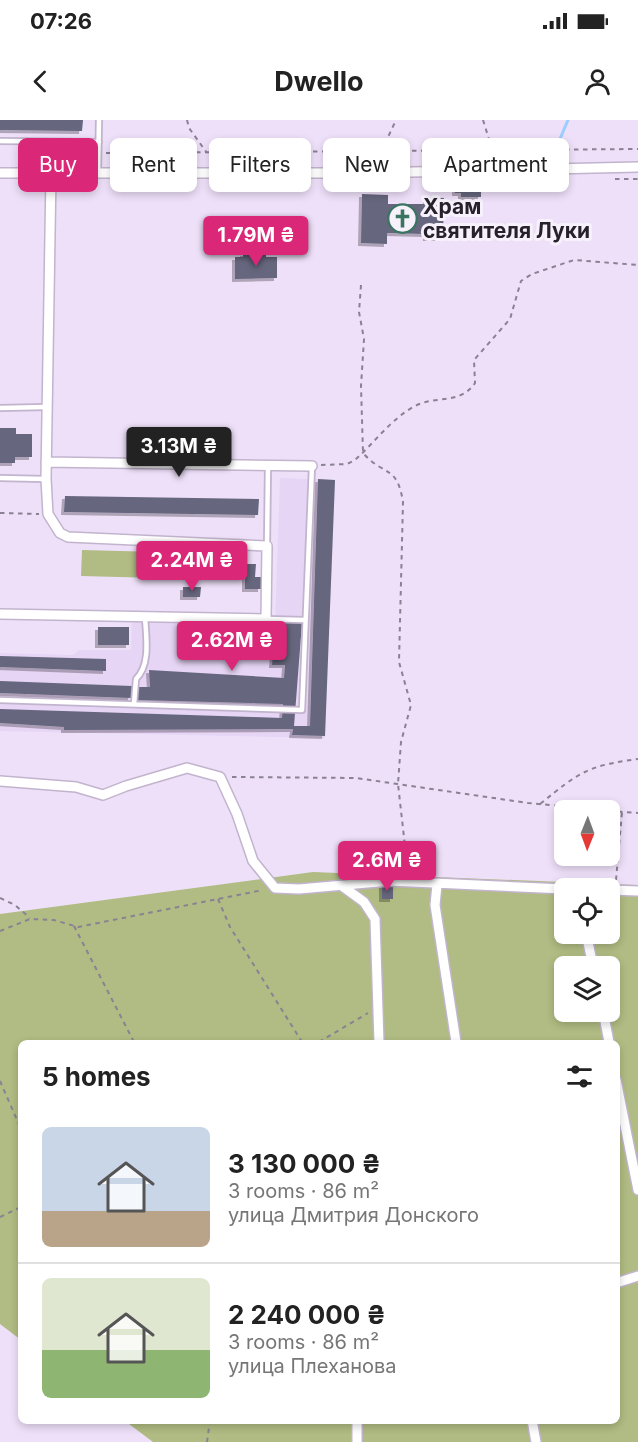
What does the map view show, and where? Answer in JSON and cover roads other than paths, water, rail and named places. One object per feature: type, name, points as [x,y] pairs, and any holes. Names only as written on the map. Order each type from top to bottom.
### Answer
[{"type":"street","points":[[98,173],[369,173],[638,167]]},
{"type":"street","points":[[0,173],[18,173]]},
{"type":"street","points":[[0,614],[266,619],[267,546],[68,537],[60,533],[48,514],[45,407],[51,192]]},
{"type":"street","points":[[46,462],[312,466]]},
{"type":"street","points":[[0,781],[76,787],[103,795],[187,768],[220,777],[237,814],[253,861],[275,888],[342,886],[390,881],[554,889]]},
{"type":"street","points":[[437,885],[435,905],[456,1040]]},
{"type":"street","points":[[342,886],[364,902],[375,919],[379,1040]]},
{"type":"street","points":[[620,890],[638,891]]},
{"type":"street","points":[[605,1022],[609,1040]]},
{"type":"street","points":[[620,1100],[638,1190]]},
{"type":"street","points":[[620,1282],[638,1276]]},
{"type":"street","points":[[357,1424],[357,1442]]},
{"type":"street","points":[[533,1424],[536,1442]]},
{"type":"lane","points":[[98,153],[99,120]]},
{"type":"lane","points":[[0,141],[99,142]]},
{"type":"lane","points":[[0,408],[45,407]]},
{"type":"lane","points":[[267,546],[268,465]]},
{"type":"lane","points":[[0,700],[302,710],[312,466]]},
{"type":"lane","points":[[0,478],[46,479]]},
{"type":"lane","points":[[134,704],[136,679],[142,672],[146,647],[145,616]]},
{"type":"lane","points":[[266,619],[304,620]]},
{"type":"waterway","points":[[560,138],[568,120]]},
{"type":"place","name":"Храм святителя Луки","points":[[402,219]]}]
